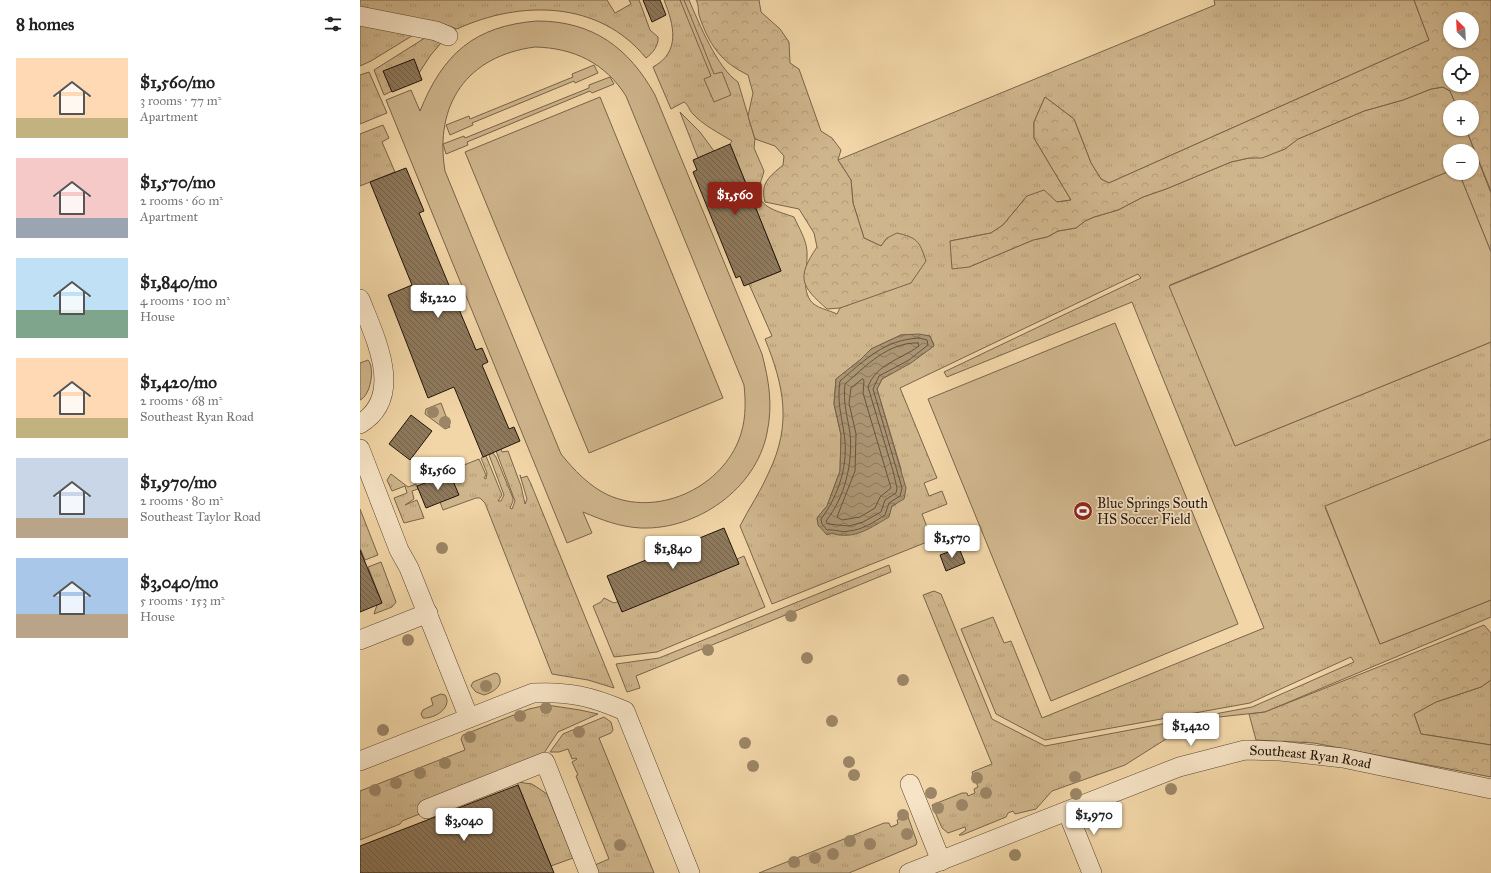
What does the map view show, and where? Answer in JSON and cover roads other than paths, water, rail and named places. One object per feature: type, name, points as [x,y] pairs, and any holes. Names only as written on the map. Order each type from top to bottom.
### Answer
[{"type":"street","points":[[360,16],[436,31],[448,36]]},
{"type":"street","points":[[360,299],[376,342],[385,376],[383,394],[377,407],[366,420],[360,424]]},
{"type":"street","points":[[360,449],[399,550],[409,568],[428,613],[469,718]]},
{"type":"street","points":[[360,640],[428,613]]},
{"type":"street","points":[[360,761],[533,692],[544,692],[600,700],[625,711],[690,873]]},
{"type":"street","name":"Southeast Ryan Road","points":[[909,873],[1179,767],[1245,750],[1343,758],[1491,789]]},
{"type":"street","points":[[427,809],[545,762],[589,873]]},
{"type":"street","points":[[910,784],[941,861]]},
{"type":"street","points":[[1067,811],[1092,873]]},
{"type":"water","points":[[919,334],[930,336],[934,346],[911,363],[882,379],[877,389],[906,488],[904,499],[892,506],[889,517],[869,529],[855,534],[840,535],[832,533],[827,535],[818,525],[817,518],[827,506],[840,471],[841,435],[834,404],[836,379],[871,349],[901,335]]},
{"type":"place","name":"Blue Springs South HS Soccer Field","points":[[1083,511]]}]
